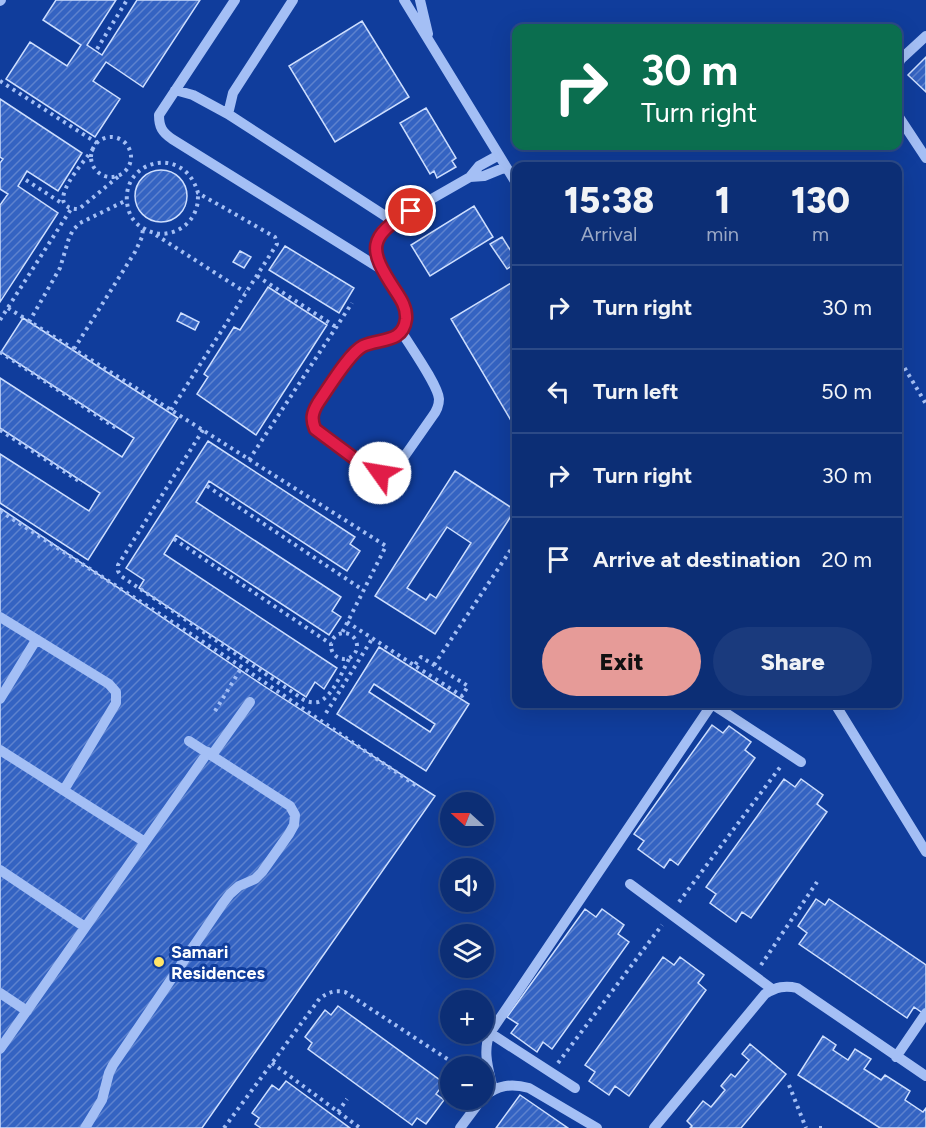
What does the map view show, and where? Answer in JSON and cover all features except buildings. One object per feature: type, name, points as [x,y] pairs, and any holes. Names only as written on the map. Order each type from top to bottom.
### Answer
[{"type":"street","points":[[235,0],[159,115],[159,125],[164,134],[381,270]]},
{"type":"street","points":[[228,114],[232,93],[293,0]]},
{"type":"street","points":[[404,0],[512,177]]},
{"type":"street","points":[[420,0],[429,40]]},
{"type":"street","points":[[902,58],[926,36]]},
{"type":"street","points":[[175,90],[193,95],[228,114],[393,221]]},
{"type":"street","points":[[902,122],[926,158]]},
{"type":"street","points":[[401,332],[437,391],[439,401],[437,410],[398,467],[389,472],[380,473],[370,470],[315,429],[312,420],[313,411],[351,355],[364,346],[395,338],[406,322],[406,310],[402,301],[381,270],[376,257],[376,243],[382,230],[393,221],[470,177],[479,166],[499,155]]},
{"type":"street","points":[[470,177],[483,176],[506,167]]},
{"type":"street","points":[[0,617],[109,684],[116,692],[116,703],[64,790]]},
{"type":"street","points":[[0,699],[36,640]]},
{"type":"street","points":[[0,1049],[145,842],[250,702]]},
{"type":"street","points":[[494,1027],[708,708]]},
{"type":"street","points":[[717,708],[801,762]]},
{"type":"street","points":[[837,708],[926,852]]},
{"type":"street","points":[[85,1128],[102,1100],[113,1065],[223,903],[239,886],[255,879],[262,872],[294,825],[295,815],[290,806],[189,741]]},
{"type":"street","points":[[0,750],[145,842]]},
{"type":"street","points":[[0,870],[85,927]]},
{"type":"street","points":[[630,884],[772,989]]},
{"type":"street","points":[[654,1128],[759,1000],[772,989],[789,986],[797,988],[926,1077]]},
{"type":"street","points":[[0,993],[27,1011]]},
{"type":"street","points":[[896,1057],[926,1013]]},
{"type":"street","points":[[494,1036],[574,1088]]},
{"type":"street","points":[[494,1090],[505,1085],[529,1088],[597,1128]]},
{"type":"street","points":[[460,1128],[473,1110]]},
{"type":"path","points":[[97,49],[127,0]]},
{"type":"path","points":[[0,81],[97,143]]},
{"type":"path","points":[[26,180],[71,209],[79,209],[126,171],[131,157],[126,143],[119,138],[111,137],[104,138],[97,143],[65,189],[62,196],[64,204]]},
{"type":"path","points":[[93,149],[91,157],[97,172],[104,176],[119,176]]},
{"type":"path","points":[[153,233],[172,233],[182,228],[195,213],[198,203],[198,193],[190,175],[173,164],[163,162],[153,164],[136,174],[130,183],[127,200],[134,221],[245,292]]},
{"type":"path","points":[[126,171],[130,183]]},
{"type":"path","points":[[171,410],[277,244],[275,237],[198,193]]},
{"type":"path","points":[[29,322],[60,268],[73,230],[80,223],[127,200]]},
{"type":"path","points":[[0,320],[71,209]]},
{"type":"path","points":[[74,350],[135,252],[142,237],[143,228]]},
{"type":"path","points":[[257,276],[336,327]]},
{"type":"path","points":[[249,460],[352,303]]},
{"type":"path","points":[[8,308],[386,546],[342,633]]},
{"type":"path","points":[[0,352],[119,430]]},
{"type":"path","points":[[902,363],[926,404]]},
{"type":"path","points":[[0,430],[81,483]]},
{"type":"path","points":[[203,430],[118,565],[118,571],[121,576],[304,700],[312,703],[320,702],[327,697],[357,649],[356,639],[347,633],[337,635],[331,644]]},
{"type":"path","points":[[207,486],[363,590]]},
{"type":"path","points":[[0,511],[242,667],[418,787]]},
{"type":"path","points":[[174,539],[331,644],[336,656],[345,659],[350,657]]},
{"type":"path","points":[[434,665],[512,548]]},
{"type":"path","points":[[347,622],[372,639],[414,666],[462,696],[468,686],[421,657],[414,666]]},
{"type":"path","points":[[326,713],[372,639]]},
{"type":"path","points":[[215,711],[242,667]]},
{"type":"path","points":[[754,975],[817,882]]},
{"type":"path","points":[[224,1128],[320,998],[327,993],[345,992],[443,1056]]},
{"type":"path","points":[[272,1064],[360,1128]]},
{"type":"path","points":[[789,1085],[806,1128]]},
{"type":"path","points":[[338,1112],[347,1099]]},
{"type":"place","name":"Samari Residences","points":[[159,962]]},
{"type":"route","points":[[380,473],[370,470],[315,429],[312,420],[313,411],[351,355],[364,346],[395,338],[406,322],[406,310],[402,301],[381,270],[376,257],[376,243],[382,230],[411,211]]}]
